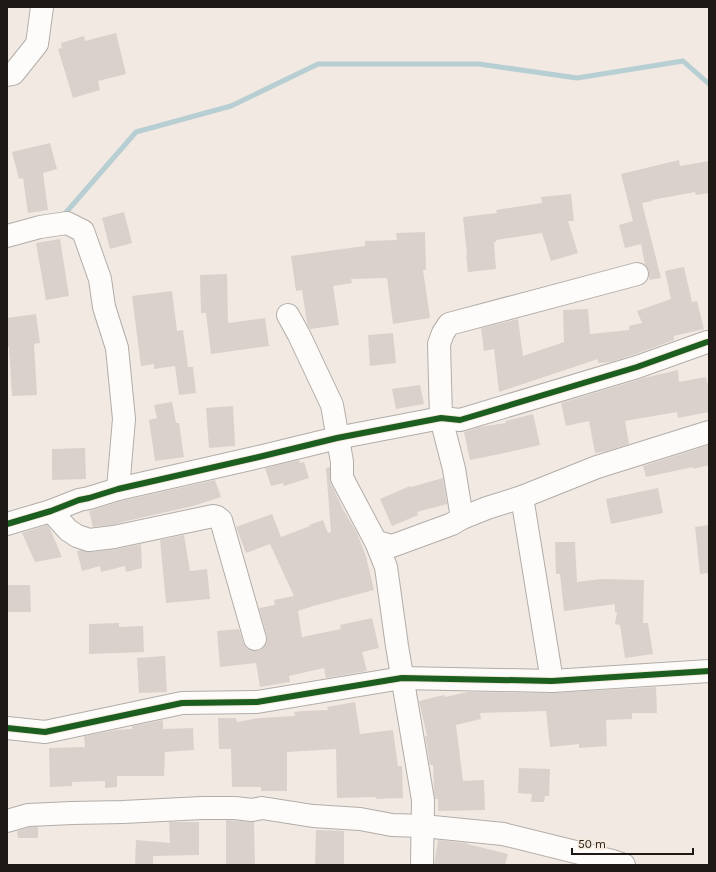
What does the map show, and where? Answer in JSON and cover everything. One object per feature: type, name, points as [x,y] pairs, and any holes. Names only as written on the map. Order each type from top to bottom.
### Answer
[{"type":"street","points":[[7,75],[13,74],[37,44],[42,7]]},
{"type":"street","points":[[7,236],[40,227],[67,223],[83,231],[100,279],[104,306],[117,348],[124,419],[118,489]]},
{"type":"street","points":[[462,518],[454,469],[441,418],[439,344],[443,333],[449,324],[637,274]]},
{"type":"street","points":[[288,315],[332,405],[342,462],[342,478],[376,542],[386,567],[402,678],[423,800],[422,865]]},
{"type":"street","points":[[7,524],[51,511],[79,500],[118,489],[338,438],[441,418],[460,420],[637,367],[706,342]]},
{"type":"street","points":[[376,542],[392,546],[452,524],[462,518],[487,508],[522,498],[597,467],[709,432]]},
{"type":"street","points":[[522,498],[552,681]]},
{"type":"street","points":[[51,511],[68,530],[77,536],[89,540],[114,537],[213,516],[219,518],[221,520],[255,639]]},
{"type":"street","points":[[7,728],[45,732],[182,703],[257,702],[402,678],[552,681],[709,671]]},
{"type":"street","points":[[7,821],[28,815],[202,808],[235,808],[252,810],[262,808],[313,816],[360,819],[392,824],[503,834],[624,865]]},
{"type":"building","points":[[116,33],[126,74],[98,81],[100,90],[73,98],[58,49],[62,48],[61,43],[84,36],[85,41]]},
{"type":"building","points":[[50,143],[57,169],[43,173],[48,210],[28,213],[23,178],[19,179],[12,152]]},
{"type":"building","points":[[679,160],[680,166],[709,161],[709,193],[696,195],[695,192],[642,203],[661,278],[649,280],[649,271],[645,265],[641,244],[625,248],[619,225],[633,221],[621,174]]},
{"type":"building","points":[[571,194],[574,221],[568,221],[578,253],[551,261],[542,233],[496,240],[496,242],[494,242],[496,269],[468,272],[463,217],[497,213],[496,210],[542,203],[541,197]]},
{"type":"building","points":[[124,212],[132,243],[110,249],[102,218]]},
{"type":"building","points":[[425,232],[426,270],[423,270],[430,318],[393,324],[387,278],[351,279],[352,283],[333,286],[339,325],[310,329],[307,323],[302,290],[296,291],[291,256],[365,246],[365,241],[397,240],[396,233]]},
{"type":"building","points":[[60,239],[69,296],[46,300],[36,243]]},
{"type":"building","points":[[684,267],[692,302],[697,301],[704,329],[674,336],[674,340],[611,362],[598,363],[598,359],[499,392],[494,349],[484,351],[481,328],[518,319],[523,356],[564,342],[563,310],[588,309],[590,334],[629,330],[629,326],[642,323],[637,311],[671,299],[665,271]]},
{"type":"building","points":[[227,274],[228,323],[265,318],[269,346],[211,354],[206,313],[201,313],[200,275]]},
{"type":"building","points":[[172,291],[177,331],[183,330],[188,367],[193,367],[196,393],[179,395],[175,366],[154,369],[154,364],[141,366],[132,296]]},
{"type":"building","points":[[36,314],[40,343],[34,344],[37,395],[12,396],[9,347],[7,347],[7,318]]},
{"type":"building","points":[[393,333],[396,363],[370,366],[368,335]]},
{"type":"building","points":[[678,370],[679,382],[706,377],[709,390],[709,412],[678,418],[677,412],[625,421],[629,444],[608,451],[595,453],[589,421],[566,426],[561,403],[644,378]]},
{"type":"building","points":[[420,385],[424,404],[396,409],[392,389]]},
{"type":"building","points":[[172,402],[176,423],[179,423],[184,457],[155,461],[149,420],[157,418],[154,405]]},
{"type":"building","points":[[233,406],[235,446],[209,448],[206,408]]},
{"type":"building","points":[[533,414],[540,445],[470,460],[464,432],[479,427],[506,423],[505,421]]},
{"type":"building","points":[[709,445],[709,465],[646,477],[643,466]]},
{"type":"building","points":[[85,448],[86,479],[52,480],[52,449]]},
{"type":"building","points":[[299,460],[300,463],[304,462],[309,478],[284,486],[283,483],[271,486],[265,468]]},
{"type":"building","points":[[330,467],[331,484],[357,533],[366,556],[374,590],[298,611],[302,637],[341,629],[340,625],[372,618],[379,648],[362,652],[367,671],[326,678],[324,668],[289,676],[290,682],[260,687],[256,663],[220,667],[217,631],[239,629],[246,648],[252,651],[259,651],[267,642],[267,636],[259,608],[275,605],[274,600],[294,596],[270,544],[246,553],[236,527],[272,514],[281,537],[323,520],[328,533],[331,532],[326,468]]},
{"type":"building","points":[[443,478],[447,504],[417,512],[418,515],[392,526],[380,499],[410,486],[411,487]]},
{"type":"building","points":[[215,480],[221,497],[193,506],[112,525],[93,527],[89,511],[121,501]]},
{"type":"building","points":[[658,488],[663,513],[611,524],[606,499]]},
{"type":"building","points":[[47,525],[62,557],[35,562],[22,533]]},
{"type":"building","points":[[709,525],[709,573],[700,574],[695,527]]},
{"type":"building","points":[[184,535],[190,571],[207,569],[210,599],[166,603],[160,540]]},
{"type":"building","points":[[555,542],[575,542],[577,582],[601,579],[644,580],[643,623],[648,623],[653,654],[625,658],[620,625],[615,624],[617,612],[615,612],[615,604],[564,611],[560,574],[556,574]]},
{"type":"building","points":[[141,544],[142,568],[126,572],[125,566],[101,572],[100,566],[82,571],[77,551],[81,550],[90,552],[117,549]]},
{"type":"building","points":[[7,585],[30,585],[31,612],[7,612]]},
{"type":"building","points":[[119,623],[119,627],[143,626],[144,652],[89,654],[89,624]]},
{"type":"building","points":[[165,656],[167,692],[139,693],[137,658]]},
{"type":"building","points":[[656,687],[657,713],[632,713],[632,719],[606,720],[607,746],[579,748],[579,744],[550,747],[546,711],[480,713],[481,719],[456,725],[463,781],[484,780],[485,810],[438,811],[438,799],[435,799],[434,790],[433,765],[430,765],[425,736],[427,736],[419,701],[444,695],[445,697],[468,692],[553,693]]},
{"type":"building","points":[[355,702],[360,734],[393,730],[398,766],[402,766],[403,798],[337,798],[336,749],[287,752],[287,791],[261,791],[261,787],[232,787],[231,749],[219,749],[218,718],[236,718],[237,722],[259,718],[295,716],[294,712],[328,710],[327,707]]},
{"type":"building","points":[[163,720],[163,729],[193,728],[194,750],[165,752],[164,776],[117,776],[117,787],[105,788],[105,781],[72,782],[72,786],[50,787],[49,748],[85,747],[84,736],[116,730],[132,729],[132,726]]},
{"type":"building","points":[[519,768],[550,769],[549,796],[545,796],[544,802],[531,802],[532,794],[518,793]]},
{"type":"building","points":[[226,820],[254,822],[255,865],[226,865]]},
{"type":"building","points":[[169,822],[199,822],[199,855],[153,856],[153,865],[135,865],[136,840],[170,843]]},
{"type":"building","points":[[30,827],[38,827],[38,838],[18,838],[17,831]]},
{"type":"building","points":[[316,830],[344,831],[344,865],[315,865]]},
{"type":"building","points":[[438,840],[467,843],[508,854],[505,865],[434,865]]},
{"type":"waterway","points":[[62,217],[136,132],[231,106],[318,64],[479,64],[577,78],[683,61],[709,84]]},
{"type":"cycle path","points":[[7,524],[51,511],[79,500],[118,489],[337,438],[441,418],[460,420],[637,367],[707,342]]},
{"type":"cycle path","points":[[7,728],[45,732],[182,703],[257,702],[402,678],[552,681],[709,671]]}]
